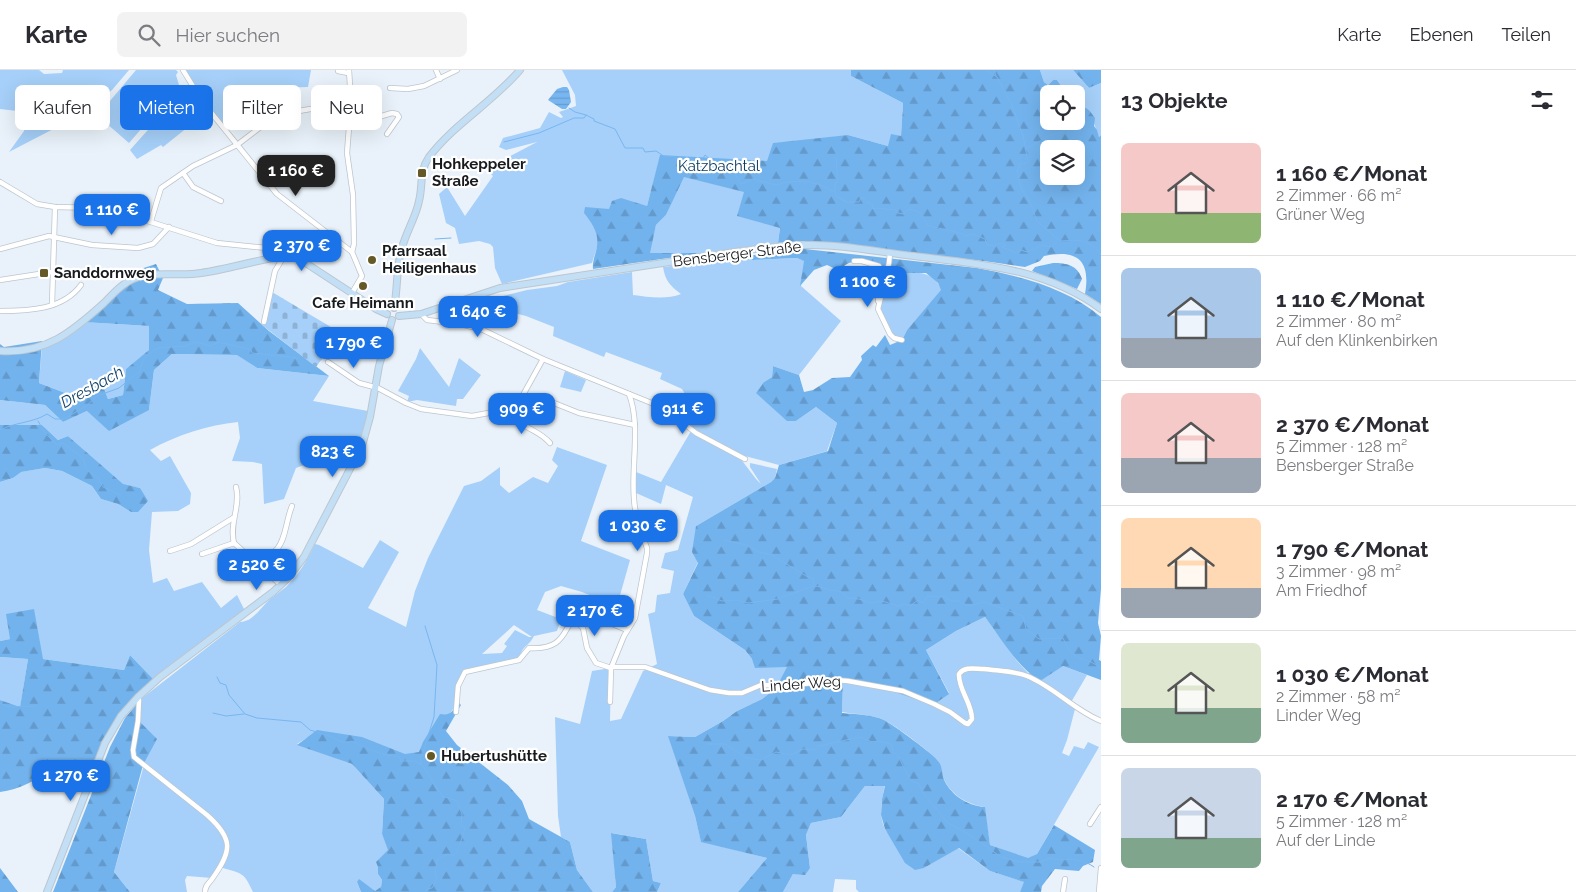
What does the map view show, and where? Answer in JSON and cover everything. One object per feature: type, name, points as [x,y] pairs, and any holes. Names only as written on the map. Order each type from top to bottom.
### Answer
[{"type":"main road","points":[[394,308],[401,252],[419,203],[421,177],[426,162],[467,117],[509,83],[520,70]]},
{"type":"main road","name":"Bensberger Straße","points":[[400,316],[420,314],[464,298],[507,286],[778,246],[807,245],[981,264],[1026,273],[1060,284],[1101,309]]},
{"type":"main road","points":[[0,351],[33,349],[64,336],[83,322],[123,284],[134,279],[159,274],[201,274],[284,256],[298,258],[376,309],[397,319],[400,316],[399,311],[394,308]]},
{"type":"main road","points":[[48,892],[105,743],[121,716],[160,677],[281,585],[304,557],[362,446],[369,424],[390,317],[389,310],[394,308]]},
{"type":"street","points":[[183,70],[197,93],[277,194],[352,252],[362,276],[352,293]]},
{"type":"street","points":[[436,70],[440,79]]},
{"type":"street","points":[[390,88],[416,88],[457,70]]},
{"type":"street","points":[[338,71],[349,71],[350,85]]},
{"type":"street","points":[[151,221],[161,188],[183,172],[237,145],[271,120],[283,114],[311,109]]},
{"type":"street","points":[[382,116],[392,113],[397,114],[399,117],[387,134]]},
{"type":"street","points":[[348,130],[346,153],[353,195],[354,244],[352,252]]},
{"type":"street","points":[[183,172],[193,187],[221,200]]},
{"type":"street","points":[[0,182],[32,202],[54,207],[98,208],[116,211],[217,243],[267,248],[270,258]]},
{"type":"street","points":[[52,305],[54,207]]},
{"type":"street","points":[[0,249],[49,236],[92,245],[138,248],[153,244],[169,227]]},
{"type":"street","points":[[878,305],[883,293],[890,253]]},
{"type":"street","points":[[264,322],[275,271],[284,256]]},
{"type":"street","points":[[854,261],[862,261],[879,266],[878,305],[880,314],[890,334],[894,338],[902,340]]},
{"type":"street","points":[[0,280],[52,272]]},
{"type":"street","points":[[0,311],[26,310],[52,305],[76,292],[81,285]]},
{"type":"street","points":[[420,314],[427,320],[481,329],[543,360],[662,408],[696,433],[745,459]]},
{"type":"street","points":[[513,413],[543,360]]},
{"type":"street","points":[[328,362],[353,380],[421,408],[472,416],[494,412],[513,413]]},
{"type":"street","points":[[610,702],[612,667],[627,630],[636,614],[647,553],[635,509],[633,489],[635,426],[629,394]]},
{"type":"street","points":[[544,399],[579,413],[635,426]]},
{"type":"street","points":[[513,413],[520,424],[537,431],[550,443]]},
{"type":"street","points":[[236,487],[238,504],[233,518],[234,543],[281,585]]},
{"type":"street","points":[[257,563],[281,543],[286,519],[292,506]]},
{"type":"street","points":[[170,551],[191,544],[233,518]]},
{"type":"street","points":[[202,554],[234,543]]},
{"type":"street","points":[[456,712],[458,686],[465,672],[519,660],[529,648],[542,649],[555,644],[578,616],[585,614],[627,630]]},
{"type":"street","points":[[574,619],[583,628],[588,650],[596,663],[612,667]]},
{"type":"street","name":"Linder Weg","points":[[612,667],[645,667],[710,690],[729,694],[742,693],[761,685],[786,686],[848,680],[902,691],[942,708],[965,724],[971,722],[972,716],[970,705],[959,677],[960,672],[967,669],[1021,674],[1035,680],[1084,713],[1101,721]]},
{"type":"street","points":[[138,697],[139,713],[133,750],[134,757],[207,815],[226,836],[227,854],[205,887],[204,892]]},
{"type":"street","points":[[1090,824],[1101,807]]},
{"type":"street","points":[[1100,892],[1101,871]]},
{"type":"street","points":[[1063,892],[1065,880]]},
{"type":"green space","points":[[0,70],[39,70],[44,74],[62,73],[63,70],[129,70],[110,92],[110,85],[15,85],[15,111],[0,109]]},
{"type":"green space","points":[[136,70],[176,70],[178,72],[176,75],[179,85],[123,85]]},
{"type":"green space","points":[[185,70],[311,70],[308,87],[301,87],[301,85],[223,85],[223,123],[213,111],[213,85],[192,84]]},
{"type":"green space","name":"Katzbachtal","points":[[562,70],[851,70],[851,76],[903,103],[901,136],[888,146],[848,135],[779,163],[1040,127],[1040,130],[1069,130],[1057,140],[1040,140],[1040,153],[1028,163],[1040,174],[1040,185],[1051,185],[1101,232],[1098,271],[1079,257],[834,196],[802,181],[780,228],[778,243],[703,253],[649,253],[656,225],[666,215],[687,167],[659,161],[647,206],[598,244],[592,263],[502,284],[495,268],[493,247],[490,244],[479,241],[459,244],[455,228],[446,223],[439,194],[447,187],[465,216],[493,176],[486,169],[537,142],[506,150],[499,147],[503,138],[540,128],[549,112],[561,118],[563,117],[559,112],[576,106],[575,95]]},
{"type":"green space","name":"Katzbachtal","points":[[851,70],[1040,70],[1044,82],[1048,85],[1040,85],[1040,130],[1085,130],[1085,107],[1089,110],[1095,118],[1094,126],[1099,137],[1101,135],[1101,304],[1085,294],[1086,273],[1083,265],[1073,256],[1055,254],[1044,256],[1040,261],[1025,267],[833,243],[805,241],[778,243],[780,228],[737,216],[744,192],[684,177],[666,215],[656,225],[650,253],[703,253],[593,269],[597,237],[592,224],[584,213],[585,207],[609,209],[612,201],[621,198],[647,206],[660,155],[767,161],[773,143],[848,135],[888,146],[891,134],[901,136],[903,103],[851,76]]},
{"type":"green space","points":[[1040,70],[1073,70],[1089,88],[1101,83],[1101,135],[1099,137],[1089,110],[1085,107],[1085,85],[1061,85],[1057,80],[1053,80],[1048,85],[1044,82]]},
{"type":"green space","points":[[1073,70],[1101,70],[1101,83],[1089,88]]},
{"type":"green space","points":[[1053,80],[1057,80],[1061,85],[1048,85]]},
{"type":"green space","points":[[120,89],[120,130],[140,130],[129,143],[110,126],[110,101]]},
{"type":"green space","points":[[24,130],[51,130],[9,152]]},
{"type":"green space","points":[[148,130],[184,130],[163,147],[161,145],[137,159],[130,150]]},
{"type":"green space","points":[[805,249],[977,268],[1010,275],[1058,291],[1088,307],[1101,317],[1101,589],[1098,623],[1101,636],[1099,660],[1101,661],[1101,680],[1063,666],[1040,681],[1031,675],[1017,660],[985,617],[956,631],[926,650],[949,694],[933,705],[886,689],[843,682],[842,713],[864,715],[884,720],[936,758],[941,765],[946,783],[954,794],[965,802],[985,807],[990,845],[1028,858],[1037,854],[1054,825],[1095,850],[1093,862],[1083,866],[1079,871],[1055,869],[1042,886],[1041,892],[1020,892],[1024,882],[990,871],[959,848],[924,868],[915,870],[905,863],[885,829],[881,815],[885,786],[865,786],[841,817],[811,823],[806,835],[810,868],[805,875],[793,874],[783,892],[738,892],[767,858],[701,842],[695,816],[668,736],[695,737],[737,711],[762,699],[776,688],[787,667],[755,668],[752,659],[745,650],[694,616],[683,594],[698,563],[692,552],[696,526],[771,482],[775,478],[779,465],[828,451],[837,423],[816,407],[796,421],[787,421],[756,393],[764,382],[772,377],[773,366],[799,375],[804,392],[813,390],[832,378],[850,377],[862,360],[861,356],[873,345],[876,347],[885,335],[890,345],[902,340],[907,330],[941,290],[938,283],[926,273],[898,273],[885,282],[883,293],[879,266],[863,262],[848,263],[840,271],[827,265],[814,270],[800,286],[804,261],[797,258],[708,262]]},
{"type":"green space","points":[[797,258],[805,261],[801,286],[841,321],[799,375],[773,366],[772,377],[764,382],[796,421],[816,407],[837,423],[827,451],[779,465],[741,455],[697,431],[691,426],[704,407],[685,394],[682,389],[660,379],[662,373],[606,352],[604,357],[553,336],[554,327],[526,316],[502,310],[503,296],[527,290],[557,286],[568,282],[632,272],[633,295],[657,298],[675,296],[681,294],[665,276],[663,267],[708,262]]},
{"type":"green space","points":[[1053,263],[1067,264],[1080,274],[1082,279],[1077,289],[1032,271],[1035,267]]},
{"type":"green space","points":[[156,264],[163,278],[158,290],[187,304],[238,303],[269,331],[329,376],[257,368],[237,355],[172,354],[154,370],[149,410],[109,431],[87,411],[63,422],[45,405],[0,400],[0,344],[4,347],[42,341],[39,383],[73,396],[101,381],[108,399],[123,395],[126,369],[149,350],[149,326],[83,322],[123,284],[128,273]]},
{"type":"green space","points":[[898,273],[929,275],[938,283],[942,290],[907,330],[902,340],[894,338],[879,314],[885,282]]},
{"type":"green space","points":[[272,292],[341,333],[316,367],[262,325],[266,321]]},
{"type":"green space","points":[[83,322],[149,326],[149,351],[126,369],[123,395],[108,399],[101,381],[73,396],[39,383],[42,346]]},
{"type":"green space","points":[[420,348],[449,387],[459,358],[481,375],[463,399],[457,399],[456,406],[417,400],[407,402],[409,396],[398,391]]},
{"type":"green space","points":[[172,354],[238,355],[257,368],[329,376],[313,401],[368,411],[361,442],[339,449],[330,455],[296,468],[284,499],[264,504],[262,464],[232,461],[240,438],[238,422],[193,432],[150,450],[161,461],[170,456],[191,493],[190,504],[178,511],[152,512],[149,550],[153,583],[167,578],[174,591],[202,582],[221,608],[237,595],[245,611],[154,680],[130,655],[124,670],[43,659],[10,639],[0,641],[0,482],[13,478],[20,472],[45,468],[62,471],[92,486],[101,499],[118,504],[131,512],[140,488],[123,485],[68,436],[58,440],[42,425],[0,425],[0,400],[45,405],[63,422],[87,411],[149,410],[154,370]]},
{"type":"green space","points":[[565,371],[586,380],[581,392],[560,387]]},
{"type":"green space","points":[[0,425],[42,425],[58,440],[68,436],[123,484],[140,488],[148,501],[138,512],[131,512],[118,504],[101,499],[92,486],[62,471],[45,468],[21,472],[13,478],[0,482]]},
{"type":"green space","points":[[691,431],[740,458],[761,484],[750,467],[750,463],[777,469],[775,478],[771,482],[696,526],[698,562],[683,594],[694,616],[745,650],[752,659],[788,667],[776,688],[762,699],[737,711],[695,737],[669,736],[695,816],[701,841],[767,858],[738,892],[657,892],[661,883],[653,881],[646,839],[612,833],[616,887],[612,892],[593,892],[577,870],[570,842],[561,837],[558,816],[555,717],[580,724],[592,671],[611,668],[610,721],[621,719],[643,671],[657,664],[648,614],[655,612],[657,595],[670,593],[674,571],[661,568],[665,553],[678,550],[693,497],[666,485],[661,504],[636,493],[636,472],[661,482]]},
{"type":"green space","points":[[557,447],[607,465],[581,541],[630,560],[617,606],[561,586],[545,592],[537,610],[561,619],[557,631],[534,636],[520,655],[512,661],[481,666],[465,672],[454,707],[445,718],[443,816],[308,737],[297,744],[352,764],[384,799],[382,834],[389,850],[378,867],[378,874],[382,880],[381,888],[375,891],[357,882],[361,892],[253,892],[244,876],[220,867],[212,878],[187,876],[185,880],[187,892],[130,892],[114,872],[144,765],[140,722],[141,699],[240,622],[248,620],[255,615],[295,577],[315,544],[363,568],[380,540],[399,552],[368,608],[406,627],[415,591],[428,558],[464,486],[481,481],[500,467],[500,485],[509,493],[533,477],[548,483],[558,466],[552,460]],"holes":[[[514,625],[532,637],[515,630],[504,644],[507,646],[502,653],[482,654]]]},
{"type":"green space","points":[[34,609],[43,659],[124,670],[130,655],[154,680],[129,703],[110,729],[82,788],[53,768],[28,783],[0,792],[0,700],[20,707],[28,659],[0,657],[0,641],[10,639],[6,614]]},
{"type":"green space","points":[[985,617],[1028,673],[1063,666],[1087,675],[1070,704],[1075,709],[1062,753],[1069,756],[1074,746],[1084,749],[1088,742],[1099,747],[1037,854],[1028,859],[990,845],[984,807],[971,804],[955,794],[943,777],[939,762],[922,746],[880,718],[842,712],[843,682],[949,693],[926,650],[956,631]]},
{"type":"green space","points":[[0,657],[28,659],[20,708],[0,700]]},
{"type":"green space","points":[[458,702],[461,705],[446,731],[457,745],[508,785],[522,801],[529,819],[570,842],[577,870],[593,892],[361,892],[357,882],[359,879],[375,891],[381,887],[382,880],[378,874],[376,862],[388,850],[382,834],[384,799],[352,764],[297,745],[317,730],[362,737],[405,754],[419,752],[440,714],[451,712]]},
{"type":"green space","points":[[137,704],[140,722],[157,739],[143,765],[114,872],[130,892],[53,892],[110,747],[125,718]]},
{"type":"green space","points":[[885,785],[881,813],[885,829],[924,868],[958,848],[990,871],[1025,882],[1020,892],[859,892],[856,889],[856,880],[835,879],[833,892],[783,892],[793,874],[810,868],[806,835],[811,823],[841,817],[865,786]]},
{"type":"green space","points":[[611,833],[646,839],[653,881],[661,883],[657,892],[612,892],[616,887]]},
{"type":"green space","points":[[0,868],[18,892],[0,892]]},
{"type":"shaded area","points":[[567,87],[569,90],[571,102],[566,109],[562,109],[548,100],[557,89]]},
{"type":"waterway","points":[[986,70],[997,77],[1012,105],[1023,136],[1028,162],[1020,165],[1017,171],[1021,188],[1030,202],[1037,221],[1060,241]]},
{"type":"waterway","points":[[994,70],[996,76]]},
{"type":"waterway","points":[[569,108],[586,115]]},
{"type":"waterway","points":[[504,142],[539,133],[574,118],[584,118],[586,115],[594,119],[594,121],[615,129],[625,148],[643,148],[645,152],[656,151],[665,157],[674,157],[682,161],[687,158],[700,164],[705,155],[711,160],[710,167],[729,170],[735,174],[741,184],[753,179],[776,185],[804,181],[818,184],[835,192],[837,197],[847,202],[859,202],[861,198],[864,198],[873,205],[873,209],[896,210],[898,213],[904,214],[909,209],[913,210],[921,214],[927,225],[966,236],[973,234],[985,239],[987,245],[993,246],[1001,243],[1006,245],[1002,247],[1016,253],[1021,250],[1027,252],[1042,245],[1051,247],[1056,243]]},
{"type":"waterway","points":[[1025,149],[1065,130]]},
{"type":"waterway","points":[[835,191],[835,183],[838,182],[836,157]]},
{"type":"waterway","points":[[435,239],[451,238]]},
{"type":"waterway","points":[[1060,241],[1083,241],[1097,249],[1101,255]]},
{"type":"waterway","name":"Dresbach","points":[[0,430],[47,414],[55,419],[64,419],[86,406],[97,396],[119,388],[139,372],[144,358],[159,348],[185,346],[196,342],[210,346],[219,342],[251,350],[252,353],[298,358]]},
{"type":"waterway","points":[[38,421],[45,433],[57,445],[63,443],[83,458],[86,469],[98,478],[103,487],[121,495]]},
{"type":"waterway","points":[[724,540],[746,545],[759,552],[772,555],[814,579],[813,586],[840,591],[848,598],[871,603],[882,601],[899,606],[904,604],[910,606],[918,600],[923,603],[928,596],[945,597],[951,601],[959,601],[968,606],[984,602],[1023,616],[1026,629],[1039,639],[1063,638],[1076,657],[1089,661],[1101,669]]},
{"type":"waterway","points":[[706,595],[722,601],[737,600],[748,603],[778,599],[813,586]]},
{"type":"waterway","points":[[421,765],[420,758],[434,717],[437,665],[425,626]]},
{"type":"waterway","points":[[217,677],[220,683],[226,685],[229,695],[245,714],[257,718],[301,722],[310,730],[345,743],[352,741],[374,751],[399,757],[401,761],[416,761],[421,765]]},
{"type":"waterway","points":[[0,703],[9,707],[36,706]]},
{"type":"waterway","points":[[213,713],[226,716],[244,714]]},
{"type":"waterway","points":[[708,744],[725,744],[746,758],[761,760],[776,752],[791,755],[803,749],[814,750],[819,746],[860,737],[872,742],[878,741],[891,744],[893,752],[898,756],[911,781],[919,784],[923,793],[948,823],[970,835],[1001,857],[1020,862],[1040,862],[1050,858],[1076,860],[1094,867]]},
{"type":"waterway","points":[[423,766],[442,796],[457,801],[462,814],[461,825],[465,828],[456,853],[453,856],[448,854],[437,860],[435,873],[437,879],[432,888],[427,889],[426,892]]},
{"type":"place","name":"Hohkeppeler Straße","points":[[422,173]]},
{"type":"place","name":"Pfarrsaal Heiligenhaus","points":[[372,260]]},
{"type":"place","name":"Sanddornweg","points":[[44,273]]},
{"type":"place","name":"Cafe Heimann","points":[[363,286]]},
{"type":"place","name":"Hubertushütte","points":[[431,756]]}]
